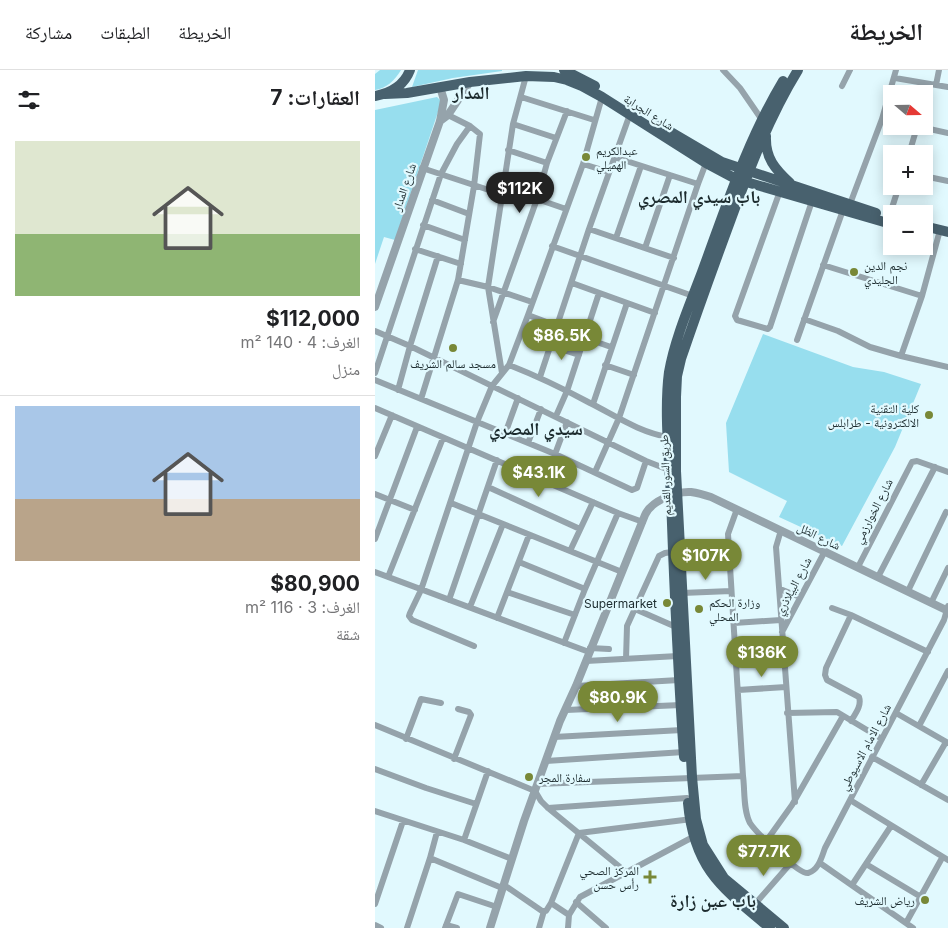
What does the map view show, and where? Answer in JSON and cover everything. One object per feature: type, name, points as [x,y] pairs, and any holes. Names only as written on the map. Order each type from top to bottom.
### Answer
[{"type":"main road","points":[[380,95],[395,90],[403,82],[410,70]]},
{"type":"main road","name":"شارع الجرابة","points":[[564,70],[599,88],[742,175],[795,186],[847,207]]},
{"type":"main road","name":"طريق السور القديم","points":[[770,928],[730,894],[706,866],[687,798],[689,777],[682,730],[672,552],[677,376],[742,175],[762,120],[791,70]]},
{"type":"main road","name":"طريق السور القديم","points":[[784,928],[724,878],[693,837],[682,593],[675,495],[669,470],[668,388],[669,371],[693,296],[742,175],[798,70]]},
{"type":"main road","name":"شارع الجرابة","points":[[380,95],[407,93],[503,75],[554,77],[567,80],[602,97],[706,162],[780,191],[812,201],[847,207],[883,217]]},
{"type":"main road","points":[[766,130],[769,160],[795,186]]},
{"type":"street","points":[[723,70],[740,88],[762,120]]},
{"type":"street","points":[[842,86],[850,70]]},
{"type":"street","points":[[797,340],[823,265],[882,119],[896,70]]},
{"type":"street","points":[[936,85],[939,70]]},
{"type":"street","points":[[502,373],[488,287],[508,150],[526,76]]},
{"type":"street","points":[[895,78],[948,88]]},
{"type":"street","points":[[440,121],[448,115],[470,82]]},
{"type":"street","name":"شارع المدار","points":[[375,307],[440,121],[444,100],[440,86]]},
{"type":"street","points":[[521,97],[594,120]]},
{"type":"street","points":[[474,646],[412,620],[409,616],[421,590],[477,422],[492,386],[509,365],[528,316],[583,164],[602,97]]},
{"type":"street","points":[[493,324],[537,199],[547,163],[567,111]]},
{"type":"street","points":[[540,377],[589,229],[630,114]]},
{"type":"street","points":[[421,399],[458,280],[480,134],[470,126],[448,115]]},
{"type":"street","points":[[513,124],[556,138]]},
{"type":"street","points":[[375,373],[441,174],[457,144],[470,126]]},
{"type":"street","points":[[933,130],[948,133]]},
{"type":"street","points":[[508,150],[547,163]]},
{"type":"street","points":[[615,157],[698,184]]},
{"type":"street","points":[[595,472],[619,418],[706,162]]},
{"type":"street","points":[[583,164],[609,172]]},
{"type":"street","points":[[616,238],[641,166]]},
{"type":"street","points":[[422,168],[501,194]]},
{"type":"street","points":[[645,248],[670,175]]},
{"type":"street","points":[[504,178],[539,190]]},
{"type":"street","points":[[933,178],[948,181]]},
{"type":"street","points":[[780,191],[735,316],[737,320],[768,329],[770,327],[812,201]]},
{"type":"street","points":[[537,199],[566,209]]},
{"type":"street","points":[[432,200],[469,214]]},
{"type":"street","points":[[423,226],[465,240]]},
{"type":"street","points":[[589,229],[674,258]]},
{"type":"street","points":[[901,356],[944,234]]},
{"type":"street","points":[[552,246],[693,296]]},
{"type":"street","points":[[415,249],[461,264]]},
{"type":"street","points":[[398,390],[438,256]]},
{"type":"street","points":[[823,265],[922,296]]},
{"type":"street","points":[[458,280],[488,287],[532,302]]},
{"type":"street","points":[[571,283],[655,313]]},
{"type":"street","points":[[556,416],[567,391],[599,293]]},
{"type":"street","points":[[593,404],[627,303]]},
{"type":"street","points":[[528,316],[557,326]]},
{"type":"street","points":[[804,319],[838,331],[870,347],[948,367]]},
{"type":"street","points":[[375,331],[669,470]]},
{"type":"street","points":[[585,338],[611,346]]},
{"type":"street","points":[[551,346],[579,355]]},
{"type":"street","points":[[509,365],[540,377],[646,432],[668,437]]},
{"type":"street","points":[[605,365],[634,375]]},
{"type":"street","points":[[375,380],[555,454],[634,489],[637,488],[647,461]]},
{"type":"street","points":[[505,434],[518,398]]},
{"type":"street","points":[[375,408],[617,513],[643,522]]},
{"type":"street","points":[[528,443],[541,409]]},
{"type":"street","points":[[375,456],[391,416]]},
{"type":"street","points":[[545,481],[567,422]]},
{"type":"street","points":[[375,539],[417,427]]},
{"type":"street","points":[[388,577],[443,438]]},
{"type":"street","points":[[449,600],[497,460]]},
{"type":"street","name":"شارع الخوارزمي","points":[[858,567],[912,462],[917,460],[935,467]]},
{"type":"street","points":[[878,577],[935,467],[948,472]]},
{"type":"street","points":[[488,487],[580,529]]},
{"type":"street","name":"شارع الظل","points":[[675,495],[691,492],[711,497],[947,609]]},
{"type":"street","points":[[375,494],[415,510]]},
{"type":"street","points":[[490,928],[554,738],[643,522],[650,507],[675,495]]},
{"type":"street","points":[[571,551],[593,502]]},
{"type":"street","points":[[451,503],[623,572]]},
{"type":"street","points":[[737,509],[728,534],[747,815],[756,830],[790,864],[808,873],[820,863],[913,928]]},
{"type":"street","points":[[908,591],[946,512]]},
{"type":"street","points":[[564,643],[617,513]]},
{"type":"street","points":[[470,607],[503,524]]},
{"type":"street","points":[[781,530],[777,547],[787,713],[795,802]]},
{"type":"street","points":[[497,618],[529,535]]},
{"type":"street","name":"شارع البيلاذري","points":[[782,632],[825,551]]},
{"type":"street","points":[[626,660],[627,626],[659,556],[672,552]]},
{"type":"street","points":[[519,562],[585,588]]},
{"type":"street","points":[[931,603],[948,568]]},
{"type":"street","points":[[375,572],[564,643],[589,650],[609,649]]},
{"type":"street","points":[[780,589],[800,597]]},
{"type":"street","points":[[682,593],[731,591]]},
{"type":"street","points":[[507,592],[575,615]]},
{"type":"street","points":[[832,608],[851,615],[927,652]]},
{"type":"street","points":[[635,609],[676,627]]},
{"type":"street","name":"شارع الامام الاسيوطي","points":[[820,863],[825,848],[947,615],[947,609]]},
{"type":"street","points":[[851,615],[826,668],[825,675],[827,680],[859,697],[859,706],[851,721]]},
{"type":"street","points":[[734,623],[781,620]]},
{"type":"street","points":[[586,661],[678,656]]},
{"type":"street","points":[[919,726],[948,671]]},
{"type":"street","points":[[576,686],[679,680]]},
{"type":"street","points":[[738,690],[786,687]]},
{"type":"street","points":[[406,739],[421,698],[441,702]]},
{"type":"street","points":[[565,710],[681,705]]},
{"type":"street","points":[[454,759],[471,715],[469,712],[458,708]]},
{"type":"street","points":[[787,713],[837,712],[882,739]]},
{"type":"street","points":[[896,713],[947,742],[921,785]]},
{"type":"street","points":[[767,840],[795,802],[843,716]]},
{"type":"street","points":[[375,725],[454,759],[536,788],[689,777],[743,776]]},
{"type":"street","points":[[554,738],[682,730]]},
{"type":"street","points":[[546,761],[684,752]]},
{"type":"street","points":[[873,757],[948,800]]},
{"type":"street","points":[[375,769],[477,804]]},
{"type":"street","points":[[464,840],[488,771]]},
{"type":"street","points":[[536,788],[541,801],[548,808],[626,872]]},
{"type":"street","points":[[548,808],[687,798]]},
{"type":"street","points":[[850,800],[945,859],[906,923]]},
{"type":"street","points":[[375,811],[464,840],[512,859]]},
{"type":"street","points":[[579,834],[693,819]]},
{"type":"street","points":[[375,904],[403,821]]},
{"type":"street","points":[[852,885],[891,826]]},
{"type":"street","points":[[407,928],[437,832]]},
{"type":"street","points":[[539,928],[544,911],[551,904],[579,834]]},
{"type":"street","points":[[567,928],[569,915],[576,902],[585,894],[693,837]]},
{"type":"street","points":[[430,858],[503,886],[544,911]]},
{"type":"street","points":[[755,904],[790,864]]},
{"type":"street","points":[[866,864],[921,897]]},
{"type":"street","points":[[457,928],[446,926],[458,894],[497,907]]},
{"type":"street","points":[[576,902],[605,928]]},
{"type":"street","points":[[551,904],[569,915]]},
{"type":"street","points":[[375,925],[381,928]]},
{"type":"shaded area","points":[[380,70],[401,70],[390,83],[383,88],[375,90],[375,74]]},
{"type":"shaded area","points":[[418,70],[502,71],[453,78],[412,87]]},
{"type":"shaded area","points":[[437,97],[441,101],[440,106],[395,240],[384,237],[375,264],[375,110]]},
{"type":"shaded area","points":[[763,334],[853,367],[884,372],[921,384],[895,447],[842,546],[779,517],[787,501],[729,472],[726,423]]},
{"type":"place","name":"عبدالكريم الهميلي","points":[[586,157]]},
{"type":"place","name":"نجم الدين الجليدي","points":[[854,272]]},
{"type":"place","name":"مسجد سالم الشريف","points":[[453,348]]},
{"type":"place","name":"كلية التقنية الالكترونية - طرابلس","points":[[929,415]]},
{"type":"place","name":"Supermarket","points":[[667,603]]},
{"type":"place","name":"وزارة الحكم المحلي","points":[[699,609]]},
{"type":"place","name":"سفارة المجر","points":[[529,777]]},
{"type":"place","name":"المركز الصحي رأس حسن","points":[[650,877]]},
{"type":"place","name":"رياض الشريف","points":[[925,900]]},
{"type":"district","name":"المدار","points":[[471,92]]},
{"type":"district","name":"باب سيدي المصري","points":[[699,196]]},
{"type":"district","name":"سيدي المصري","points":[[536,428]]},
{"type":"district","name":"باب عين زارة","points":[[713,900]]}]
